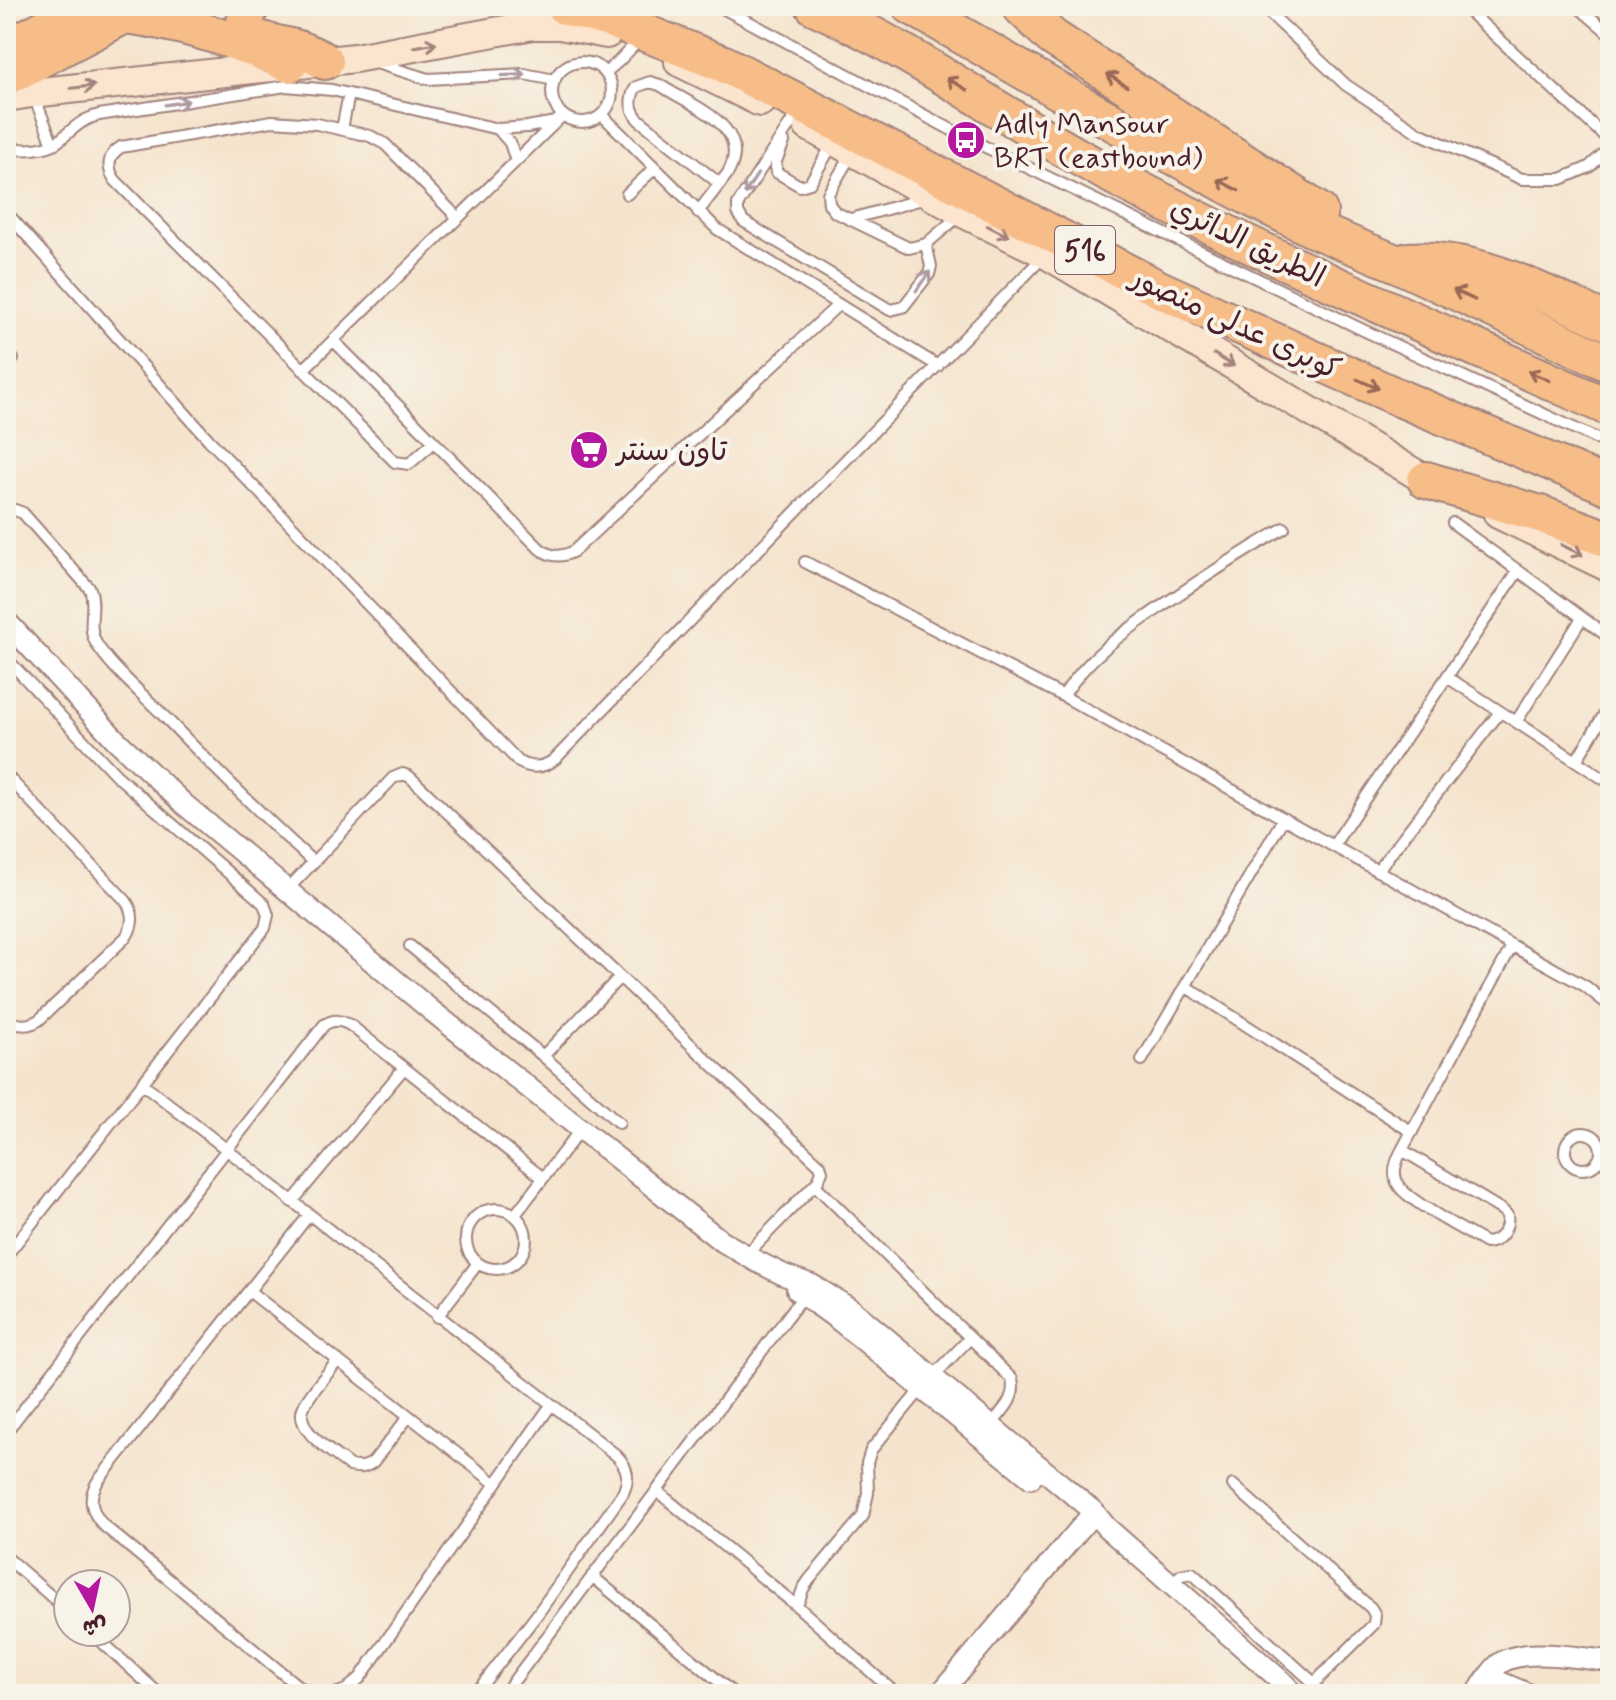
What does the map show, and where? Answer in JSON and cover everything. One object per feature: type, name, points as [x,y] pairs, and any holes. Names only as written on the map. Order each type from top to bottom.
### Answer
[{"type":"highway","points":[[12,75],[88,6]]},
{"type":"highway","points":[[252,6],[246,16],[246,24],[258,40],[340,59]]},
{"type":"highway","name":"كوبرى عدلى منصور","points":[[564,6],[612,20],[724,64],[1161,290],[1402,399],[1610,487]]},
{"type":"highway","name":"الطريق الدائري","points":[[814,6],[906,53],[1101,170],[1178,209],[1286,262],[1610,408]]},
{"type":"highway","name":"الطريق الدائري","points":[[911,6],[1198,169],[1313,229],[1380,256],[1595,357],[1610,375]]},
{"type":"highway","points":[[12,75],[133,10],[215,34],[289,64]]},
{"type":"highway","points":[[1021,10],[1052,37],[1295,194],[1380,256],[1474,267],[1610,323]]},
{"type":"highway","points":[[1426,480],[1540,514],[1610,540]]},
{"type":"main road","points":[[12,75],[289,64],[340,59],[533,25],[574,27],[637,42],[844,146],[963,213],[1046,254],[1426,480],[1610,568]]},
{"type":"street","points":[[6,621],[107,730],[206,823],[432,1011],[720,1240],[784,1275],[805,1281],[851,1309],[927,1382],[1171,1584],[1286,1685],[1292,1694]]},
{"type":"street","points":[[784,1275],[804,1295],[990,1426],[1095,1521]]},
{"type":"street","points":[[940,1694],[1095,1521]]},
{"type":"street","points":[[1528,1694],[1482,1685],[1500,1664],[1516,1656],[1532,1654],[1610,1661]]},
{"type":"lane","points":[[719,6],[965,137],[1363,330],[1610,445]]},
{"type":"lane","points":[[1262,6],[1346,85],[1419,133],[1522,179],[1561,179],[1589,167],[1610,148]]},
{"type":"lane","points":[[1463,6],[1610,141]]},
{"type":"lane","points":[[1577,6],[1610,34]]},
{"type":"lane","points":[[605,73],[637,42]]},
{"type":"lane","points":[[340,59],[428,79],[524,74],[555,80]]},
{"type":"lane","points":[[6,146],[23,150],[53,144],[77,124],[99,115],[286,86],[349,94],[498,129],[527,127],[560,118],[583,122],[602,115],[612,94],[609,79],[599,67],[582,63],[566,67],[555,80],[554,103],[560,118]]},
{"type":"lane","points":[[12,75],[53,144]]},
{"type":"lane","points":[[698,212],[720,184],[732,166],[735,151],[731,135],[722,124],[660,85],[650,82],[636,87],[631,104],[638,119],[720,184]]},
{"type":"lane","points":[[342,129],[349,94]]},
{"type":"lane","points":[[602,115],[698,212],[724,234],[938,366]]},
{"type":"lane","points":[[303,370],[560,118]]},
{"type":"lane","points":[[434,442],[413,462],[405,465],[395,462],[115,180],[109,162],[115,150],[121,147],[258,123],[302,122],[370,136],[385,144],[458,218]]},
{"type":"lane","points":[[791,122],[775,168],[778,174],[796,185],[810,183],[844,146]]},
{"type":"lane","points":[[791,122],[738,204],[743,221],[890,310],[903,307],[929,274],[931,266],[926,244]]},
{"type":"lane","points":[[498,129],[510,143],[516,161]]},
{"type":"lane","points":[[844,146],[828,194],[831,208],[904,246],[915,248],[926,244],[963,213]]},
{"type":"lane","points":[[627,194],[655,168]]},
{"type":"lane","points":[[851,219],[933,196]]},
{"type":"lane","points":[[6,212],[209,440],[519,762],[529,766],[542,766],[555,759],[1046,254]]},
{"type":"lane","points":[[333,340],[540,549],[553,556],[574,551],[838,305]]},
{"type":"lane","points":[[6,511],[23,513],[90,589],[93,602],[91,630],[108,657],[234,789],[313,862]]},
{"type":"lane","points":[[1453,523],[1610,638]]},
{"type":"lane","points":[[1063,696],[1077,676],[1112,641],[1230,559],[1284,528]]},
{"type":"lane","points":[[805,562],[1063,696],[1585,986],[1610,1006]]},
{"type":"lane","points":[[1333,846],[1518,571]]},
{"type":"lane","points":[[1516,722],[1582,618]]},
{"type":"lane","points":[[6,658],[127,786],[260,900],[267,909],[268,920],[265,928],[6,1256]]},
{"type":"lane","points":[[1447,677],[1610,783]]},
{"type":"lane","points":[[1576,761],[1610,705]]},
{"type":"lane","points":[[1377,871],[1500,712]]},
{"type":"lane","points":[[287,890],[393,778],[399,774],[407,775],[817,1161],[822,1171],[815,1185],[745,1256]]},
{"type":"lane","points":[[6,775],[126,901],[132,919],[126,937],[39,1020],[21,1025],[6,1018]]},
{"type":"lane","points":[[1142,1060],[1283,819]]},
{"type":"lane","points":[[410,946],[619,1123]]},
{"type":"lane","points":[[1402,1150],[1502,1210],[1507,1215],[1508,1223],[1502,1236],[1486,1243],[1414,1200],[1399,1187],[1394,1175],[1395,1163],[1402,1150],[1412,1132],[1512,946]]},
{"type":"lane","points":[[543,1056],[620,977]]},
{"type":"lane","points":[[1185,986],[1412,1132]]},
{"type":"lane","points":[[6,1432],[324,1025],[332,1020],[341,1020],[350,1025],[543,1178]]},
{"type":"lane","points":[[292,1202],[404,1068]]},
{"type":"lane","points":[[142,1083],[622,1461],[626,1468],[627,1485],[623,1493],[536,1616],[475,1694]]},
{"type":"lane","points":[[515,1215],[580,1130]]},
{"type":"lane","points":[[815,1185],[1012,1379],[1015,1389],[1012,1399],[990,1426]]},
{"type":"lane","points":[[499,1209],[515,1215],[527,1237],[523,1254],[511,1266],[502,1269],[478,1263],[466,1241],[475,1217],[482,1212],[499,1209]]},
{"type":"lane","points":[[309,1215],[98,1481],[92,1491],[91,1504],[94,1515],[103,1525],[299,1687],[315,1694]]},
{"type":"lane","points":[[437,1317],[478,1263]]},
{"type":"lane","points":[[249,1291],[496,1484]]},
{"type":"lane","points":[[504,1694],[804,1295]]},
{"type":"lane","points":[[797,1606],[809,1580],[863,1516],[868,1493],[867,1463],[871,1450],[927,1382],[970,1338]]},
{"type":"lane","points":[[338,1360],[304,1405],[301,1415],[309,1433],[350,1466],[366,1467],[373,1462],[409,1416]]},
{"type":"lane","points":[[335,1694],[346,1690],[360,1678],[551,1405]]},
{"type":"lane","points":[[1233,1485],[1374,1611],[1374,1624],[1303,1694]]},
{"type":"lane","points":[[657,1491],[797,1606],[896,1694]]},
{"type":"lane","points":[[6,1557],[52,1597]]},
{"type":"lane","points":[[1171,1584],[1184,1573],[1192,1573],[1314,1683]]},
{"type":"lane","points":[[592,1576],[734,1694]]},
{"type":"lane","points":[[109,1648],[159,1694]]},
{"type":"place","name":"Adly Mansour BRT (eastbound)","points":[[966,140]]},
{"type":"place","name":"تاون سنتر","points":[[589,450]]}]
